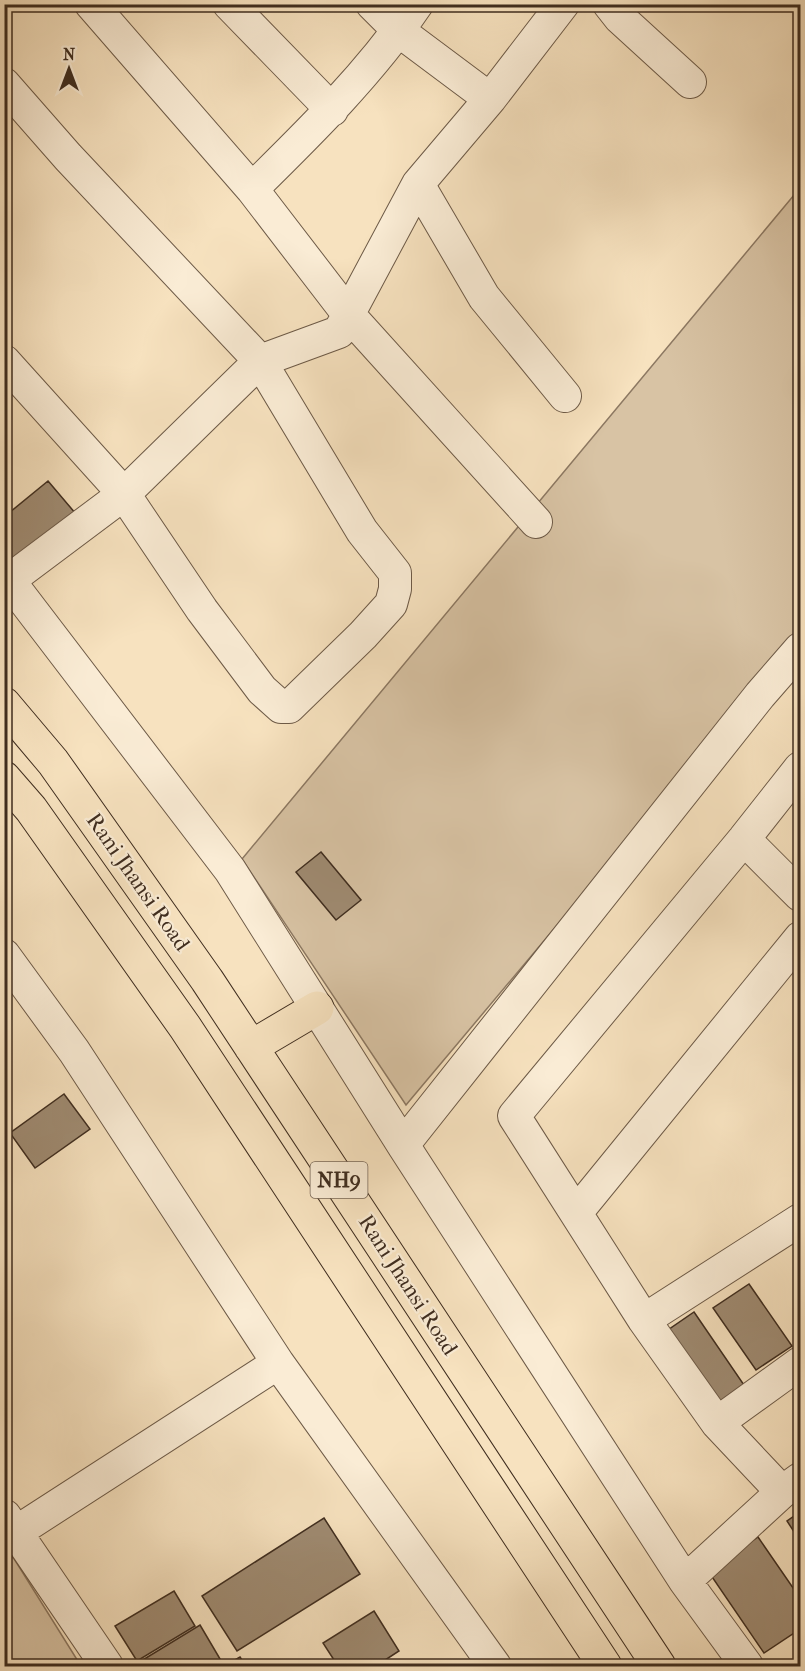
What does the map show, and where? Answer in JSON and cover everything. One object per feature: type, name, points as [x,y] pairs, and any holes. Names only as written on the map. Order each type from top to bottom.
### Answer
[{"type":"highway","name":"Rani Jhansi Road","points":[[4,704],[53,762],[207,980],[659,1666]]},
{"type":"highway","name":"Rani Jhansi Road","points":[[4,777],[31,809],[185,1027],[605,1666]]},
{"type":"highway","points":[[251,1047],[317,1008]]},
{"type":"highway","points":[[318,1228],[357,1207]]},
{"type":"highway","points":[[370,1310],[407,1284]]},
{"type":"street","points":[[92,4],[252,189],[348,314],[536,522]]},
{"type":"street","points":[[229,4],[332,110]]},
{"type":"street","points":[[372,4],[399,31],[490,99]]},
{"type":"street","points":[[252,189],[332,110],[399,31],[417,4]]},
{"type":"street","points":[[563,4],[490,99],[418,184],[339,332],[260,361],[124,494],[6,579],[230,870],[403,1145],[685,1581],[747,1666]]},
{"type":"street","points":[[609,4],[620,18],[690,82]]},
{"type":"street","points":[[4,84],[68,157],[260,361],[362,531],[395,573],[395,589],[390,604],[363,635],[289,707],[281,707],[262,690],[202,610],[124,494],[4,361]]},
{"type":"street","points":[[418,184],[484,297],[565,396]]},
{"type":"street","points":[[403,1145],[759,695],[801,649]]},
{"type":"street","points":[[685,1581],[791,1486],[717,1423],[644,1320],[514,1116],[801,768]]},
{"type":"street","points":[[744,839],[801,895]]},
{"type":"street","points":[[576,1213],[801,938]]},
{"type":"street","points":[[4,955],[74,1051],[278,1363],[495,1666]]},
{"type":"street","points":[[644,1320],[801,1220]]},
{"type":"street","points":[[107,1666],[8,1530],[278,1363]]},
{"type":"street","points":[[717,1423],[801,1363]]},
{"type":"shaded area","points":[[799,189],[800,636],[406,1105],[242,859]]},
{"type":"shaded area","points":[[13,1557],[81,1666],[5,1666],[5,1562]]},
{"type":"building","points":[[48,481],[76,514],[16,563],[4,549],[4,517]]},
{"type":"building","points":[[321,852],[361,900],[336,920],[296,872]]},
{"type":"building","points":[[64,1094],[90,1129],[35,1168],[10,1133]]},
{"type":"building","points":[[749,1284],[792,1346],[756,1370],[713,1308]]},
{"type":"building","points":[[694,1312],[744,1385],[715,1405],[665,1332]]},
{"type":"building","points":[[800,1512],[800,1541],[787,1521]]},
{"type":"building","points":[[324,1518],[360,1574],[237,1651],[202,1596]]},
{"type":"building","points":[[758,1537],[800,1598],[800,1629],[764,1653],[708,1571]]},
{"type":"building","points":[[174,1591],[195,1626],[137,1661],[115,1626]]},
{"type":"building","points":[[374,1611],[399,1651],[376,1666],[330,1666],[336,1663],[323,1643]]},
{"type":"building","points":[[200,1625],[223,1664],[219,1666],[145,1666],[141,1661]]},
{"type":"building","points":[[240,1657],[246,1666],[224,1666]]}]
